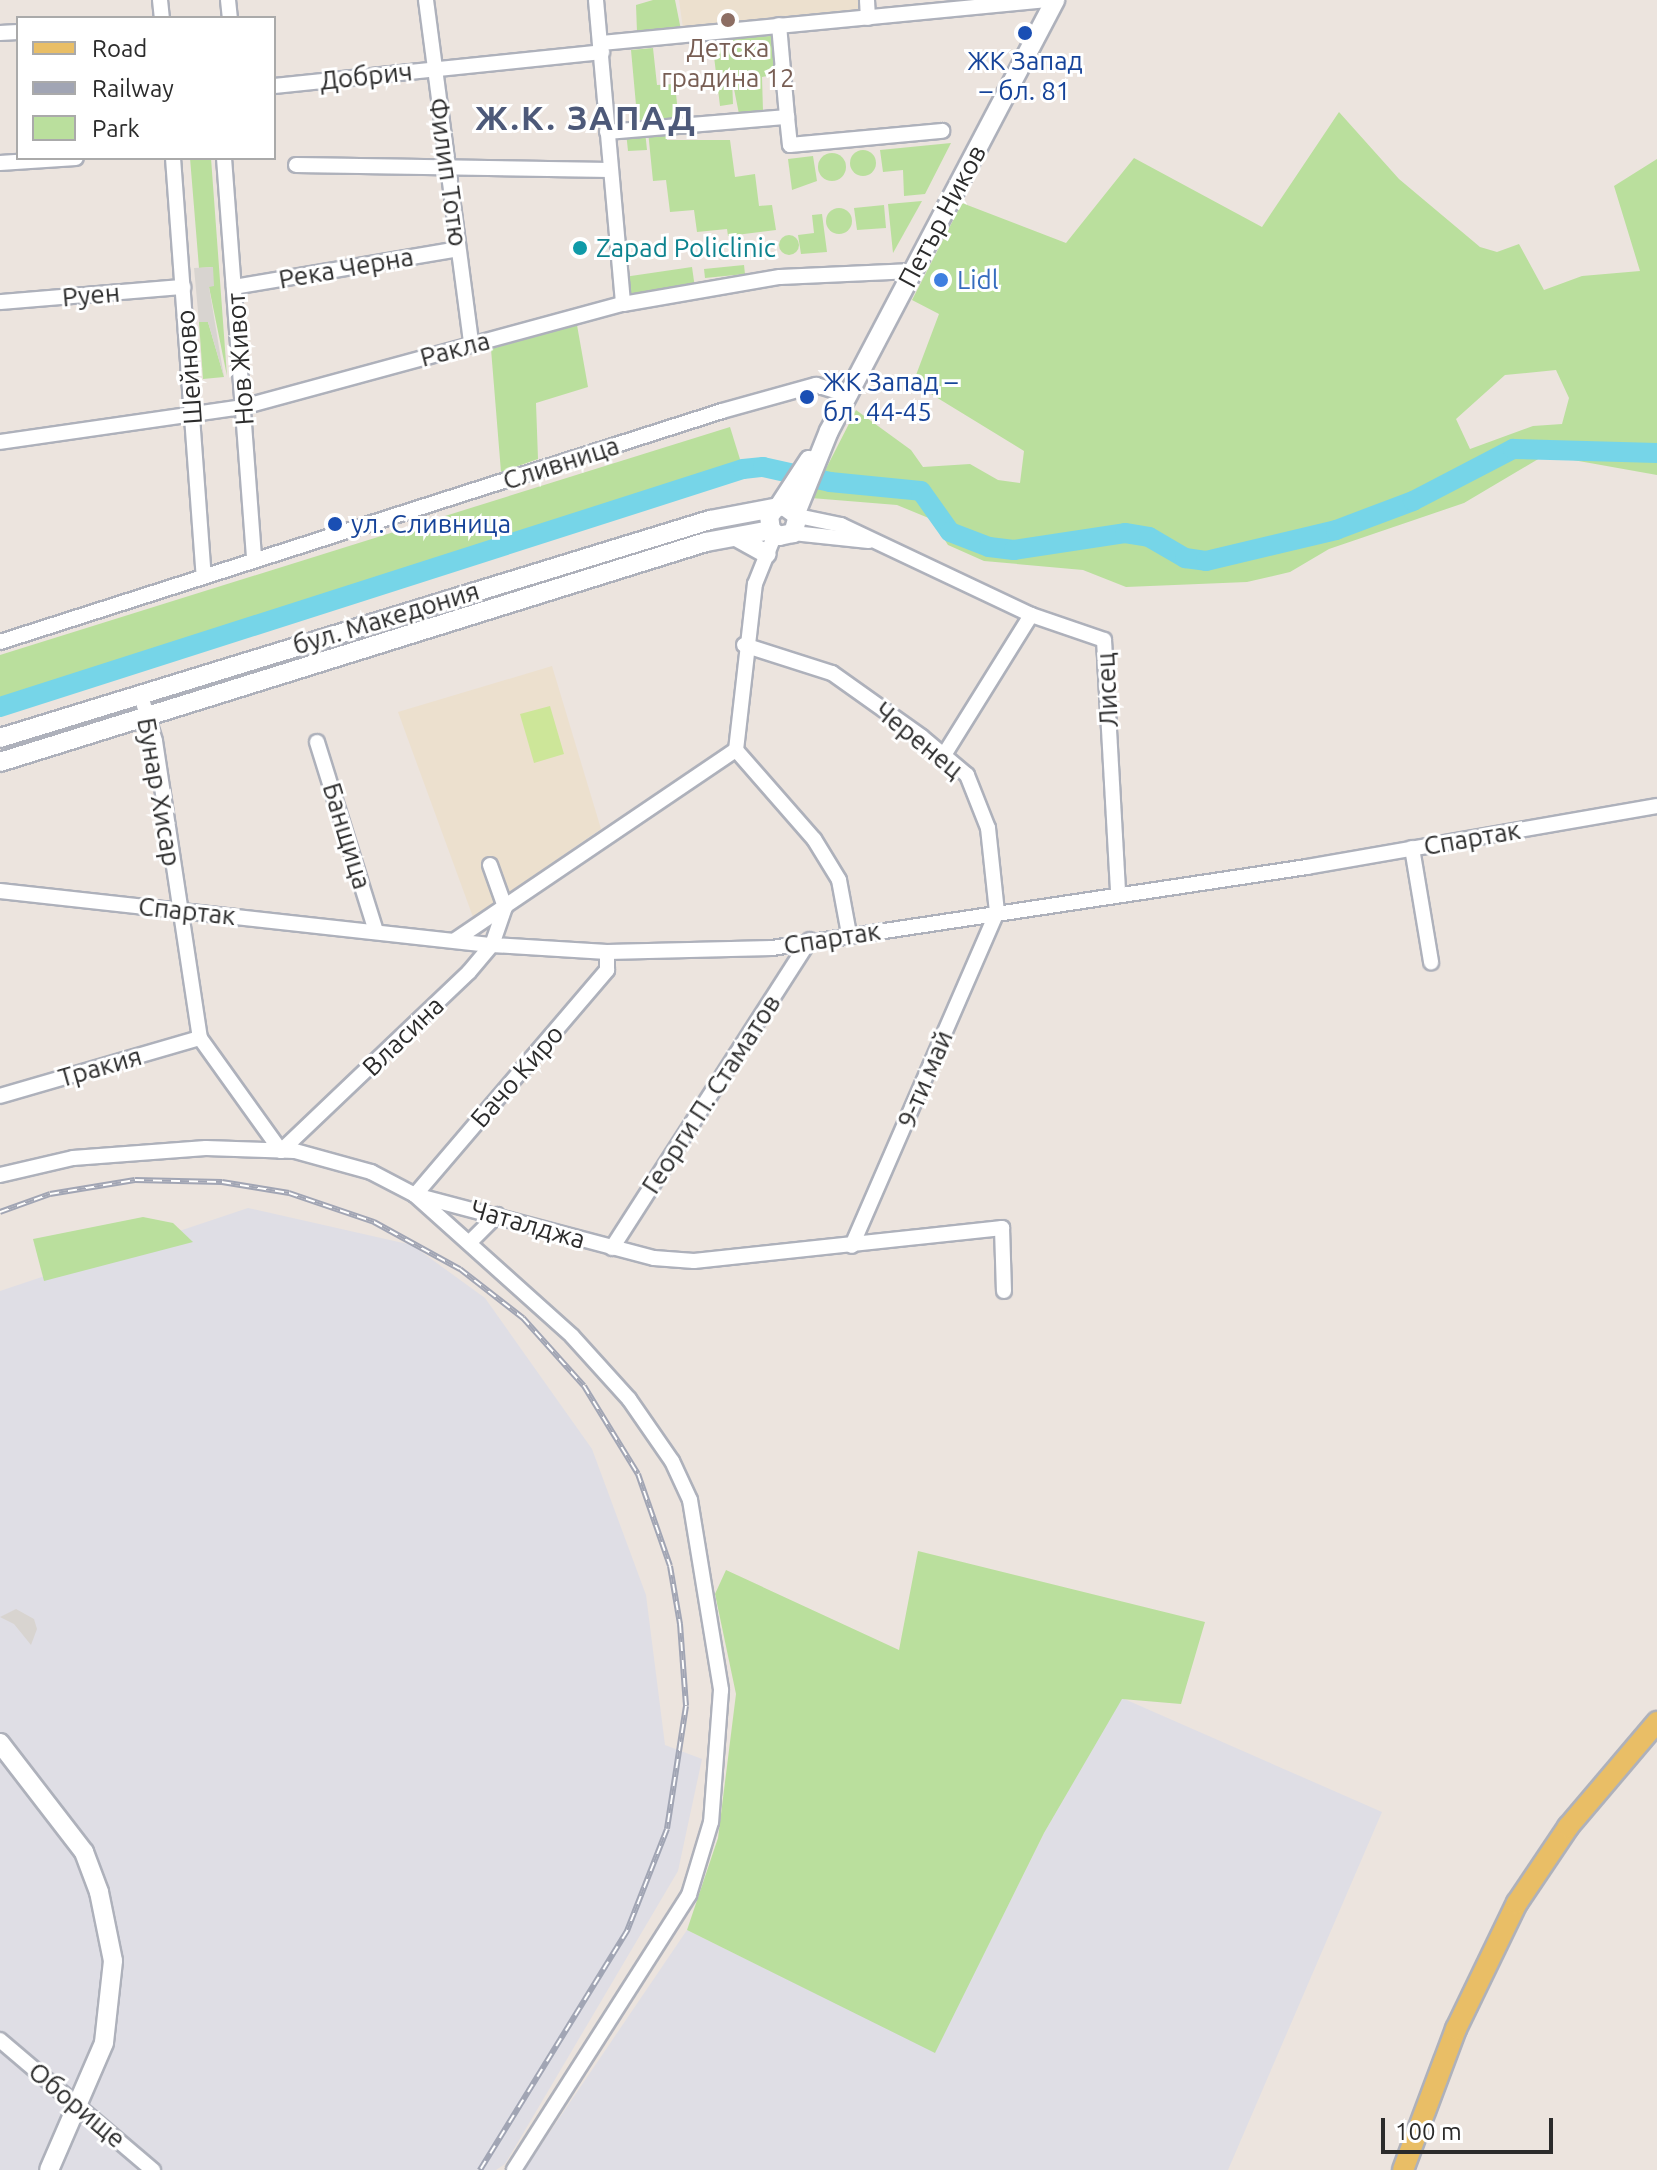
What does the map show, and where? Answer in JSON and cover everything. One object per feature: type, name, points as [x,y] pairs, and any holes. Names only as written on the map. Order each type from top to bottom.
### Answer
[{"type":"main road","points":[[1403,2170],[1456,2029],[1517,1903],[1568,1827],[1657,1722]]},
{"type":"street","name":"Филип Тотю","points":[[426,0],[471,344]]},
{"type":"street","points":[[596,0],[623,304]]},
{"type":"street","points":[[867,0],[868,18]]},
{"type":"street","name":"Добрич","points":[[276,86],[779,25],[1048,0]]},
{"type":"street","name":"Петър Ников","points":[[784,522],[799,486],[1055,0]]},
{"type":"street","points":[[779,25],[790,145],[942,131]]},
{"type":"street","points":[[607,132],[787,117]]},
{"type":"street","points":[[0,163],[46,160]]},
{"type":"street","name":"Шейново","points":[[173,160],[204,576]]},
{"type":"street","name":"Нов Живот","points":[[224,160],[254,560]]},
{"type":"street","points":[[296,165],[448,171],[610,170]]},
{"type":"street","name":"Река Черна","points":[[234,287],[458,249]]},
{"type":"street","name":"Ракла","points":[[0,442],[243,407],[623,304],[780,277],[913,271]]},
{"type":"street","name":"Руен","points":[[0,302],[183,287]]},
{"type":"street","name":"Сливница","points":[[0,642],[749,404],[816,385],[848,395]]},
{"type":"street","name":"бул. Македония","points":[[0,738],[710,520],[784,522]]},
{"type":"street","points":[[784,522],[755,584],[744,645],[736,750],[814,839],[839,880],[849,934]]},
{"type":"street","name":"бул. Македония","points":[[0,762],[784,522]]},
{"type":"street","name":"Лисец","points":[[784,522],[873,542],[1031,615],[1104,640],[1118,894]]},
{"type":"street","points":[[734,537],[766,556]]},
{"type":"street","points":[[944,755],[1031,615]]},
{"type":"street","name":"Черенец","points":[[744,645],[832,673],[944,755],[977,793],[988,828],[997,912]]},
{"type":"street","name":"Бунар Хисар","points":[[140,693],[148,715],[200,1038],[281,1151]]},
{"type":"street","name":"Банщица","points":[[317,742],[376,931]]},
{"type":"street","points":[[455,940],[736,750]]},
{"type":"street","name":"Спартак","points":[[0,891],[492,945],[607,952],[772,948],[1412,848],[1657,806]]},
{"type":"street","points":[[1412,848],[1431,962]]},
{"type":"street","points":[[490,865],[505,907]]},
{"type":"street","name":"Власина","points":[[281,1151],[492,945],[505,907]]},
{"type":"street","name":"9-ти май","points":[[852,1246],[997,912]]},
{"type":"street","name":"Георги П. Стаматов","points":[[612,1248],[810,940]]},
{"type":"street","name":"Бачо Киро","points":[[415,1195],[607,970],[607,952]]},
{"type":"street","name":"Тракия","points":[[0,1096],[200,1038]]},
{"type":"street","name":"Чаталджа","points":[[0,1175],[73,1158],[206,1148],[281,1151],[371,1172],[415,1195],[612,1248],[694,1261],[1002,1228],[1004,1291]]},
{"type":"street","points":[[415,1195],[471,1241],[572,1336],[629,1399],[672,1461],[690,1500],[721,1690],[711,1822],[689,1895],[514,2170]]},
{"type":"street","points":[[471,1241],[497,1215]]},
{"type":"street","points":[[0,1743],[84,1852],[109,1929],[111,2012],[78,2107],[49,2170]]},
{"type":"street","name":"Оборище","points":[[0,2040],[153,2170]]},
{"type":"shaded area","name":"Детска градина 12","points":[[679,0],[861,0],[862,12],[683,28]]},
{"type":"shaded area","points":[[213,267],[214,286],[209,287],[224,377],[208,322],[199,322],[194,268]]},
{"type":"shaded area","points":[[552,666],[601,829],[473,917],[398,712]]},
{"type":"shaded area","points":[[248,1208],[412,1245],[485,1298],[592,1449],[646,1595],[665,1745],[702,1759],[678,1871],[505,2164],[496,2170],[0,2170],[0,1291]]},
{"type":"shaded area","points":[[16,1609],[34,1619],[37,1629],[31,1645],[14,1624],[0,1617]]},
{"type":"shaded area","points":[[1122,1698],[1382,1812],[1228,2170],[524,2170],[687,1930],[935,2052],[1044,1833]]},
{"type":"green space","points":[[653,0],[675,0],[681,30],[637,32],[636,5]]},
{"type":"green space","points":[[771,36],[778,74],[762,77],[763,111],[739,114],[732,79],[733,104],[720,106],[712,40]]},
{"type":"green space","points":[[653,48],[657,85],[675,84],[679,123],[638,127],[631,50]]},
{"type":"green space","points":[[1339,112],[1399,179],[1480,247],[1497,252],[1519,244],[1544,290],[1582,276],[1640,271],[1614,186],[1657,159],[1657,475],[1545,455],[1464,503],[1329,549],[1290,572],[1247,582],[1126,587],[1083,570],[984,561],[948,545],[931,519],[897,505],[811,498],[856,410],[911,450],[923,467],[970,464],[998,480],[1020,483],[1024,451],[913,383],[939,314],[912,300],[962,203],[1066,243],[1134,158],[1262,227]],"holes":[[[1556,370],[1569,398],[1562,424],[1533,426],[1470,449],[1456,419],[1505,375]]]},
{"type":"green space","points":[[665,130],[667,140],[730,140],[735,177],[755,174],[759,206],[772,205],[776,230],[728,236],[727,229],[697,232],[694,210],[670,212],[666,180],[653,181],[648,131]]},
{"type":"green space","points":[[645,131],[647,150],[628,151],[626,132]]},
{"type":"green space","points":[[951,143],[925,194],[904,196],[903,170],[883,172],[880,150]]},
{"type":"green space","points":[[863,150],[872,154],[876,163],[872,172],[863,176],[854,172],[850,163],[854,154]]},
{"type":"green space","points":[[832,153],[842,157],[846,167],[842,177],[832,181],[822,177],[818,167],[822,157]]},
{"type":"green space","points":[[813,156],[817,181],[792,190],[788,159]]},
{"type":"green space","points":[[190,160],[211,160],[227,376],[209,287],[213,267],[199,268]]},
{"type":"green space","points":[[922,201],[893,253],[888,204]]},
{"type":"green space","points":[[884,205],[886,228],[857,230],[854,208]]},
{"type":"green space","points":[[839,208],[848,212],[852,221],[848,230],[839,234],[830,230],[826,221],[830,212]]},
{"type":"green space","points":[[822,214],[827,252],[801,254],[798,235],[814,233],[812,215]]},
{"type":"green space","points":[[789,235],[796,238],[799,245],[796,252],[789,255],[782,252],[779,245],[782,238]]},
{"type":"green space","points":[[744,265],[745,274],[705,278],[704,269]]},
{"type":"green space","points":[[692,267],[695,288],[628,298],[624,277]]},
{"type":"green space","points":[[199,322],[208,322],[224,377],[203,379]]},
{"type":"green space","points":[[577,325],[588,387],[536,403],[538,459],[501,472],[491,349]]},
{"type":"green space","points":[[730,427],[743,469],[0,707],[0,655]]},
{"type":"green space","points":[[550,706],[564,754],[534,763],[520,714]]},
{"type":"green space","points":[[143,1217],[173,1223],[193,1242],[44,1281],[33,1239]]},
{"type":"green space","points":[[918,1551],[1205,1622],[1181,1704],[1122,1699],[1044,1833],[935,2053],[687,1930],[718,1838],[736,1694],[715,1594],[726,1570],[899,1650]]},
{"type":"waterway","points":[[0,707],[743,469],[763,467],[830,482],[921,491],[950,532],[989,547],[1014,550],[1125,533],[1149,537],[1185,558],[1206,561],[1336,530],[1413,501],[1513,449],[1657,453]]},
{"type":"railway","points":[[0,1212],[50,1194],[135,1180],[222,1182],[289,1193],[374,1222],[460,1269],[523,1318],[584,1386],[638,1474],[670,1566],[680,1624],[686,1706],[667,1829],[627,1931],[480,2170]]},
{"type":"place","name":"Детска градина 12","points":[[728,20]]},
{"type":"place","name":"ЖК Запад – бл. 81","points":[[1025,33]]},
{"type":"place","name":"Zapad Policlinic","points":[[580,248]]},
{"type":"place","name":"Lidl","points":[[941,280]]},
{"type":"place","name":"ЖК Запад – бл. 44-45","points":[[807,397]]},
{"type":"place","name":"ул. Сливница","points":[[335,524]]},
{"type":"district","name":"Ж.К. ЗАПАД","points":[[586,118]]}]
